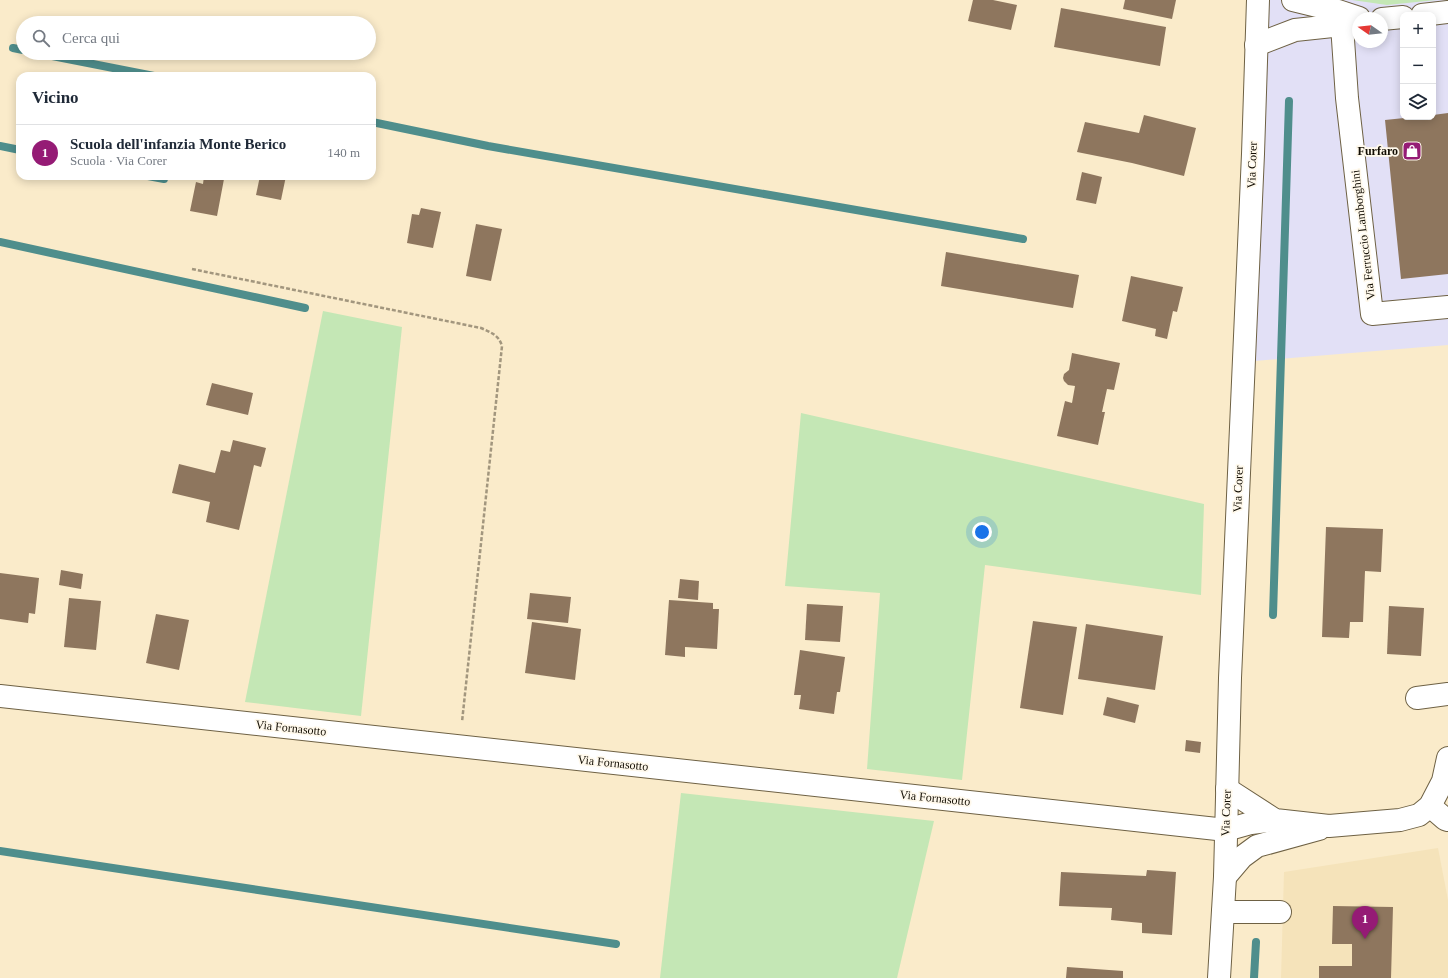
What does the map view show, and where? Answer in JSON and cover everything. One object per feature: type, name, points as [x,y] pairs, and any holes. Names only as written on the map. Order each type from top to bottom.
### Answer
[{"type":"street","name":"Via Corer","points":[[1219,978],[1225,877],[1230,678],[1253,161],[1258,0]]},
{"type":"street","points":[[1293,0],[1338,11],[1352,21]]},
{"type":"street","points":[[1436,13],[1448,12]]},
{"type":"street","points":[[1388,18],[1400,17]]},
{"type":"street","points":[[1256,45],[1295,30],[1352,22]]},
{"type":"street","name":"Via Ferruccio Lamborghini","points":[[1352,35],[1347,98],[1372,314],[1448,307]]},
{"type":"street","points":[[1417,698],[1448,694]]},
{"type":"street","name":"Via Fornasotto","points":[[0,696],[1226,830]]},
{"type":"street","points":[[1225,877],[1242,857],[1257,846],[1329,826],[1400,820],[1419,815],[1430,806],[1443,781],[1448,758]]},
{"type":"street","points":[[1227,789],[1275,820]]},
{"type":"street","points":[[1430,806],[1448,820]]},
{"type":"street","points":[[1226,830],[1251,823],[1275,820],[1329,826]]},
{"type":"street","points":[[1226,830],[1241,840],[1257,846]]},
{"type":"street","points":[[1222,912],[1280,912]]},
{"type":"path","points":[[192,269],[480,328],[494,334],[500,340],[502,346],[459,746]]},
{"type":"shaded area","points":[[1258,0],[1448,0],[1448,345],[1243,362]]},
{"type":"shaded area","points":[[1438,848],[1448,900],[1448,978],[1281,978],[1284,872]]},
{"type":"green space","points":[[1352,0],[1436,0],[1387,5]]},
{"type":"green space","points":[[323,311],[402,327],[361,716],[245,702]]},
{"type":"green space","points":[[801,413],[1204,504],[1201,595],[985,565],[962,780],[867,769],[880,593],[785,586]]},
{"type":"green space","points":[[681,793],[934,821],[897,978],[660,978]]},
{"type":"building","points":[[973,0],[993,0],[1017,5],[1011,30],[968,21]]},
{"type":"building","points":[[1125,0],[1176,0],[1172,19],[1123,9]]},
{"type":"building","points":[[1061,8],[1166,27],[1160,66],[1054,47]]},
{"type":"building","points":[[1448,113],[1448,274],[1401,279],[1385,120],[1400,118],[1400,120],[1436,120],[1436,115]]},
{"type":"building","points":[[1144,115],[1196,128],[1184,176],[1132,163],[1077,152],[1085,122],[1139,133]]},
{"type":"building","points":[[1082,172],[1102,177],[1096,204],[1076,200]]},
{"type":"building","points":[[204,180],[224,180],[217,216],[190,211],[196,182],[203,184]]},
{"type":"building","points":[[259,180],[285,180],[281,200],[256,195]]},
{"type":"building","points":[[421,208],[441,212],[433,248],[407,243],[412,214],[419,215]]},
{"type":"building","points":[[476,224],[502,229],[491,281],[466,276]]},
{"type":"building","points":[[946,252],[1079,275],[1073,308],[941,286]]},
{"type":"building","points":[[1131,276],[1183,287],[1177,312],[1173,311],[1167,339],[1155,336],[1156,329],[1122,321]]},
{"type":"building","points":[[1072,353],[1120,363],[1114,390],[1107,389],[1102,412],[1105,412],[1098,445],[1057,436],[1065,401],[1072,403],[1075,386],[1068,385],[1063,378],[1064,374],[1069,370]]},
{"type":"building","points":[[212,383],[253,393],[248,415],[206,405]]},
{"type":"building","points":[[233,440],[266,448],[261,467],[254,465],[239,530],[206,522],[210,502],[172,493],[179,464],[215,473],[221,450],[230,452]]},
{"type":"building","points":[[1326,527],[1383,529],[1381,572],[1365,571],[1363,622],[1350,622],[1349,638],[1322,637]]},
{"type":"building","points":[[61,570],[83,574],[81,589],[59,585]]},
{"type":"building","points":[[0,573],[39,578],[35,614],[29,613],[28,623],[0,619]]},
{"type":"building","points":[[680,579],[699,581],[698,600],[678,598]]},
{"type":"building","points":[[530,593],[571,597],[568,623],[527,619]]},
{"type":"building","points":[[69,598],[101,601],[96,650],[64,647]]},
{"type":"building","points":[[669,600],[713,603],[713,609],[719,609],[717,649],[685,647],[685,657],[665,655]]},
{"type":"building","points":[[807,604],[843,606],[840,642],[805,640]]},
{"type":"building","points":[[1389,606],[1424,608],[1421,656],[1387,654]]},
{"type":"building","points":[[156,614],[189,620],[179,670],[146,663]]},
{"type":"building","points":[[1033,621],[1077,627],[1063,715],[1020,708]]},
{"type":"building","points":[[532,622],[581,629],[575,680],[525,673]]},
{"type":"building","points":[[1086,624],[1163,636],[1155,690],[1078,679]]},
{"type":"building","points":[[800,650],[845,657],[840,692],[837,692],[834,714],[799,709],[801,695],[794,695]]},
{"type":"building","points":[[1107,697],[1139,705],[1135,723],[1103,715]]},
{"type":"building","points":[[1186,740],[1201,742],[1200,753],[1185,751]]},
{"type":"building","points":[[1147,870],[1176,872],[1172,935],[1142,933],[1142,923],[1111,920],[1112,908],[1059,906],[1061,872],[1146,876]]},
{"type":"building","points":[[1333,906],[1393,907],[1391,978],[1319,978],[1319,966],[1352,966],[1352,944],[1332,944]]},
{"type":"building","points":[[1067,967],[1123,971],[1123,978],[1066,978]]},
{"type":"waterway","points":[[73,60],[134,72]]},
{"type":"waterway","points":[[1273,615],[1289,101]]},
{"type":"waterway","points":[[376,123],[488,146],[1023,239]]},
{"type":"waterway","points":[[0,146],[16,149]]},
{"type":"waterway","points":[[0,242],[305,308]]},
{"type":"waterway","points":[[0,851],[616,944]]},
{"type":"waterway","points":[[1254,978],[1256,942]]},
{"type":"place","name":"Furfaro","points":[[1412,151]]},
{"type":"place","name":"Scuola dell'infanzia Monte Berico","points":[[1365,939]]}]
